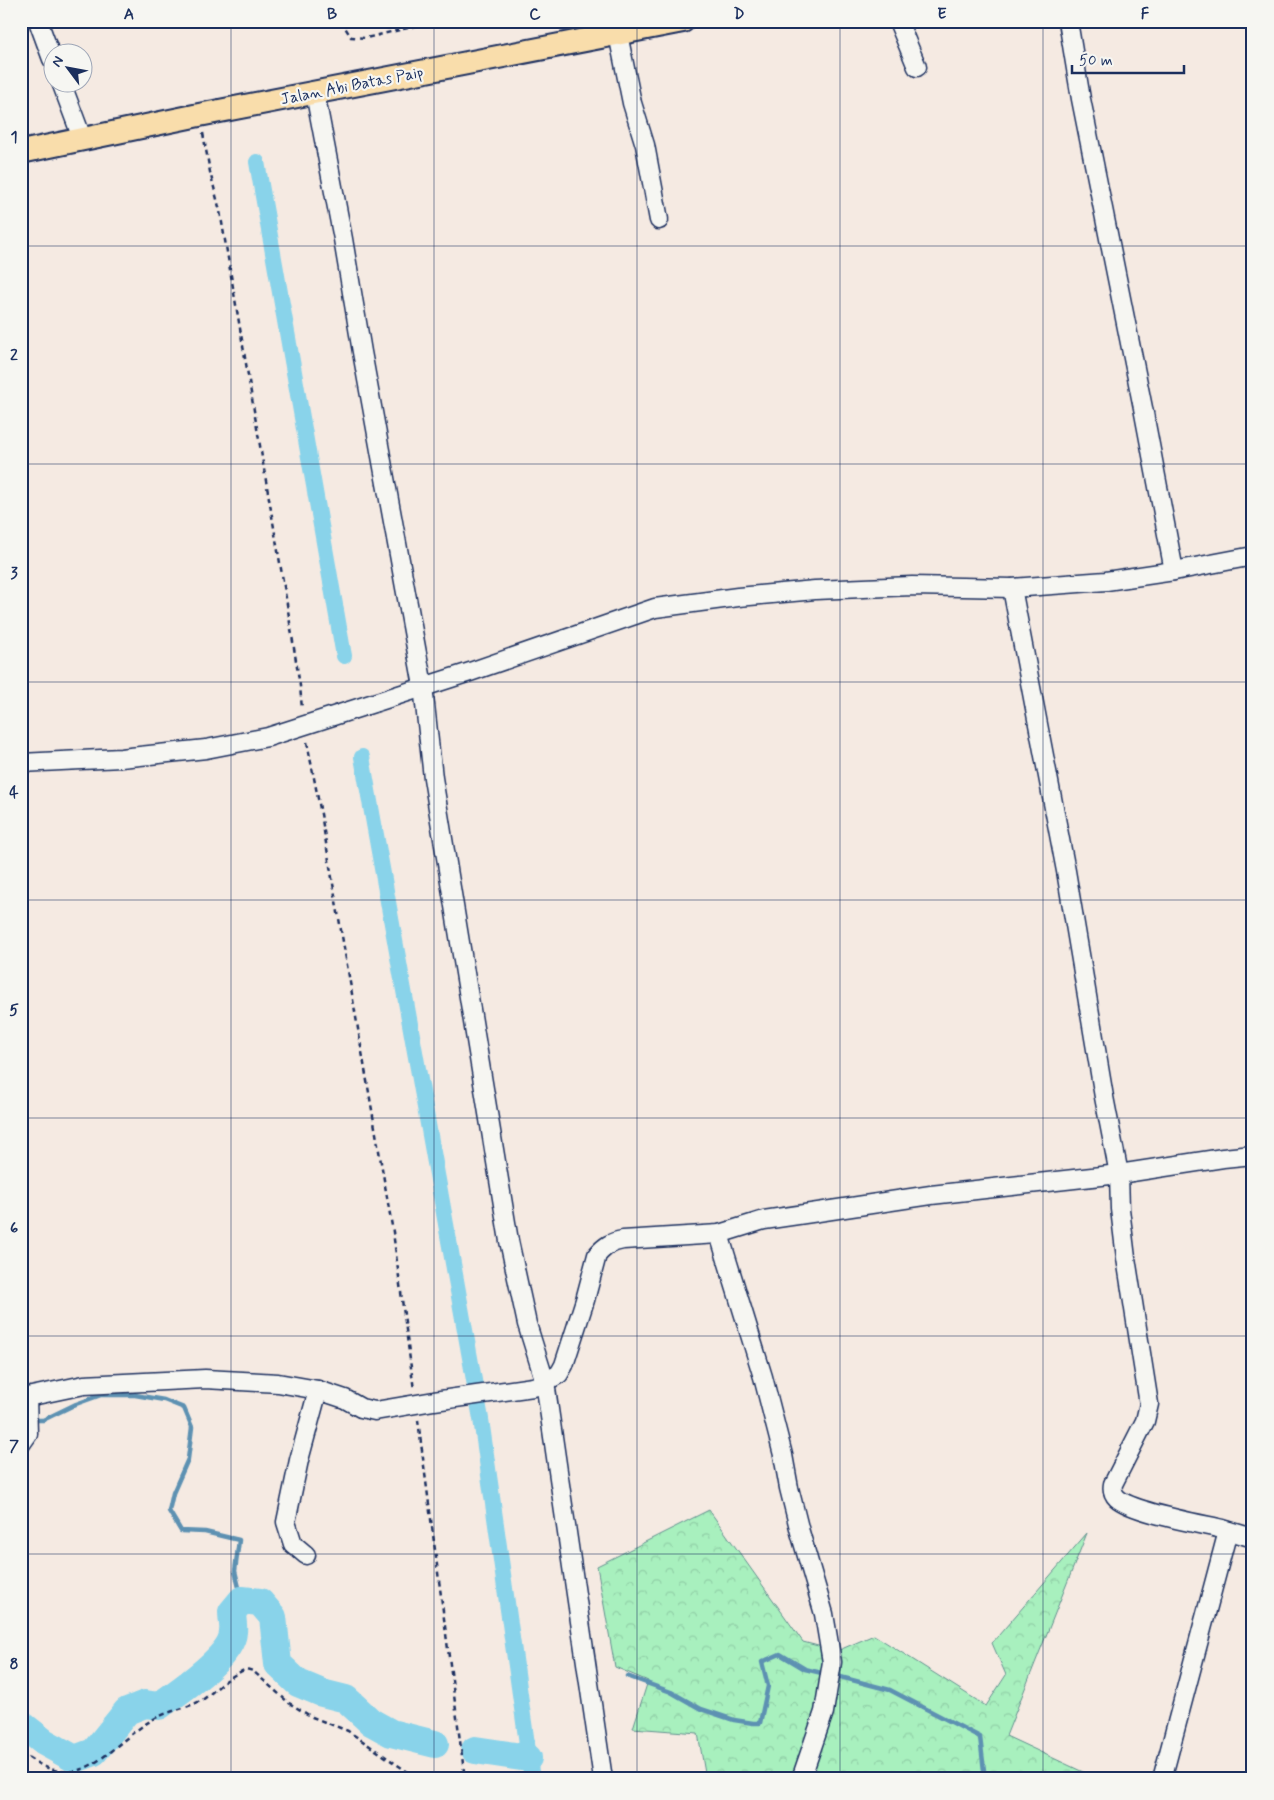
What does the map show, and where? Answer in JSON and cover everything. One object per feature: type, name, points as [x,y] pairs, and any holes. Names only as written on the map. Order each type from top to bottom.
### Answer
[{"type":"main road","name":"Jalan Abi Batas Paip","points":[[21,152],[82,138],[683,21]]},
{"type":"street","points":[[38,21],[46,42]]},
{"type":"street","points":[[898,21],[917,67]]},
{"type":"street","points":[[1068,21],[1081,99],[1144,408],[1174,571]]},
{"type":"street","points":[[618,34],[632,103],[645,145],[659,220]]},
{"type":"street","points":[[65,92],[82,138]]},
{"type":"street","points":[[310,94],[343,240],[423,686],[433,778],[509,1242],[539,1384],[603,1779]]},
{"type":"street","points":[[21,763],[121,758],[206,749],[268,737],[470,672],[655,608],[738,597],[815,590],[912,586],[1012,588],[1106,581],[1174,571],[1253,556]]},
{"type":"street","points":[[1012,588],[1066,871],[1118,1174],[1126,1258],[1149,1404],[1145,1421],[1113,1484],[1113,1493],[1119,1500],[1130,1506],[1253,1538]]},
{"type":"street","points":[[25,1439],[25,1400],[84,1385],[205,1379],[278,1383],[318,1390],[345,1398],[361,1408],[375,1412],[539,1384],[559,1374],[564,1365],[583,1308],[597,1255],[603,1247],[611,1242],[719,1234],[764,1220],[931,1195],[1118,1174],[1187,1162],[1253,1155]]},
{"type":"street","points":[[719,1234],[763,1377],[800,1532],[824,1614],[832,1662],[828,1694],[816,1737],[801,1779]]},
{"type":"street","points":[[306,1554],[293,1544],[286,1522],[299,1460],[318,1390]]},
{"type":"street","points":[[1162,1779],[1228,1530]]},
{"type":"path","points":[[341,21],[351,37],[366,38],[437,21]]},
{"type":"path","points":[[206,114],[210,172],[220,211],[287,604],[300,686],[304,726],[393,1232],[465,1779]]},
{"type":"path","points":[[21,1752],[31,1761],[59,1774],[71,1774],[87,1770],[153,1719],[203,1700],[218,1687],[246,1669],[253,1670],[289,1703],[312,1717],[348,1731],[418,1779]]},
{"type":"green space","points":[[709,1510],[803,1642],[837,1651],[874,1635],[986,1706],[1006,1675],[992,1643],[1087,1533],[1006,1736],[1098,1779],[706,1779],[698,1733],[633,1728],[648,1681],[615,1667],[597,1566]]},
{"type":"waterway","points":[[257,162],[344,656]]},
{"type":"waterway","points":[[362,757],[481,1419],[532,1779]]},
{"type":"waterway","points":[[33,1420],[43,1420],[76,1404],[101,1395],[135,1395],[164,1400],[184,1408],[192,1427],[188,1459],[173,1493],[169,1511],[181,1531],[205,1532],[239,1540],[235,1571],[242,1600]]},
{"type":"waterway","points":[[21,1724],[44,1742],[75,1759],[94,1752],[127,1711],[145,1704],[159,1706],[191,1683],[224,1652],[230,1642],[233,1630],[232,1612],[242,1600],[260,1602],[273,1617],[278,1664],[298,1683],[322,1693],[346,1699],[371,1722],[391,1733],[435,1744]]},
{"type":"waterway","points":[[627,1676],[671,1692],[701,1709],[734,1720],[760,1723],[768,1686],[762,1662],[780,1654],[805,1669],[826,1674]]},
{"type":"waterway","points":[[833,1675],[890,1690],[980,1737],[985,1779]]},
{"type":"waterway","points":[[475,1750],[528,1758]]}]
